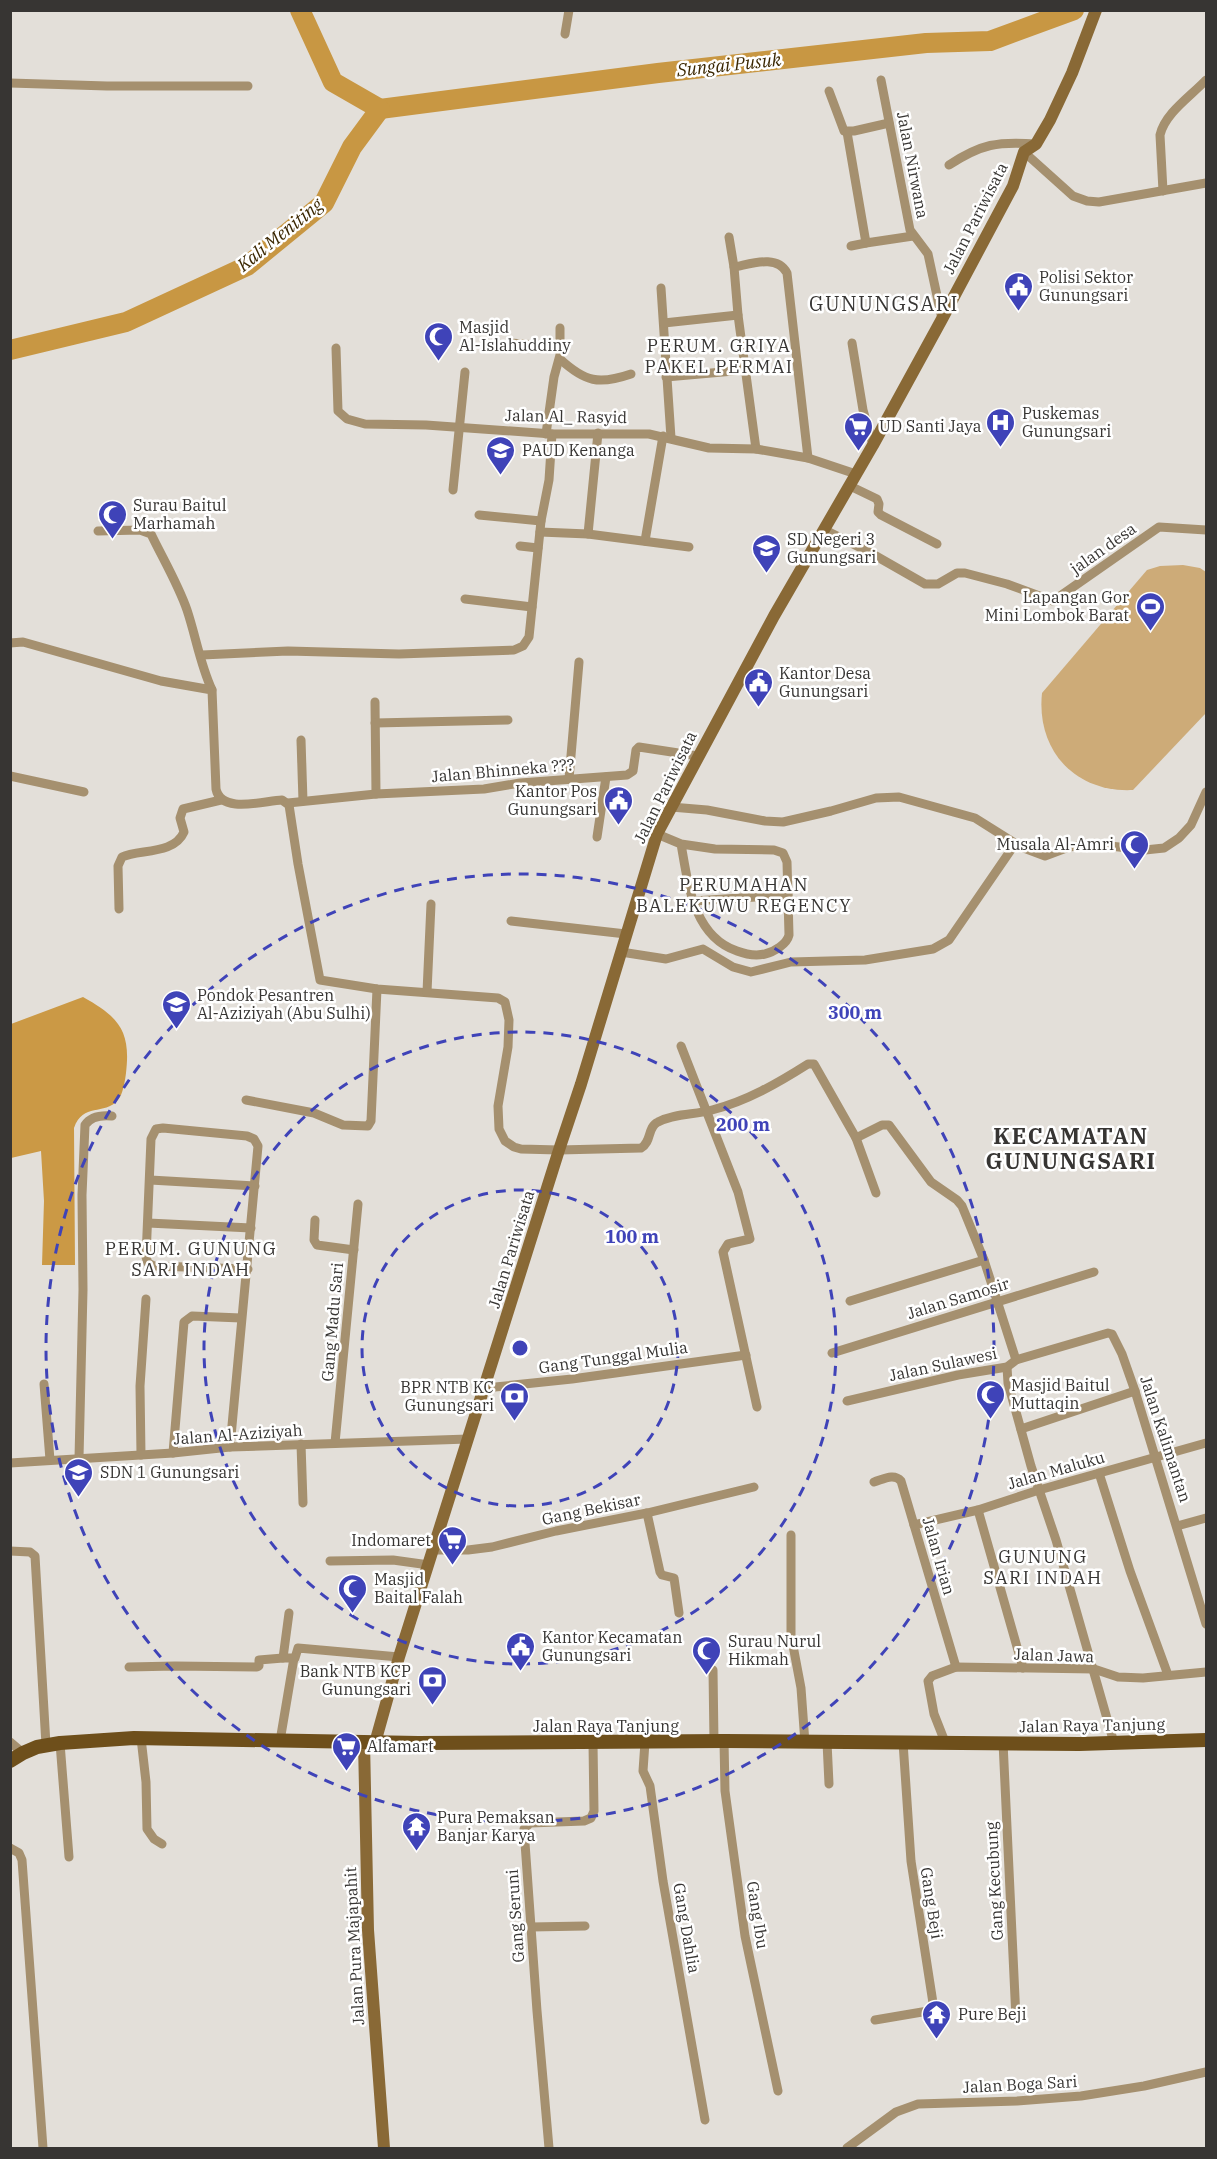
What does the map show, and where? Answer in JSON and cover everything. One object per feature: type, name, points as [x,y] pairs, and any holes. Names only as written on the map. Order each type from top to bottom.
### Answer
[{"type":"main road","name":"Jalan Pariwisata","points":[[369,1743],[434,1550],[657,834],[774,616],[850,486],[942,319],[1013,186],[1024,152],[1036,144],[1061,96],[1096,10]]},
{"type":"main road","name":"Jalan Raya Tanjung","points":[[10,1761],[23,1752],[53,1744],[141,1738],[369,1743],[719,1741],[1114,1743],[1206,1740]]},
{"type":"main road","name":"Jalan Pura Majapahit","points":[[369,1743],[368,1930],[384,2148]]},
{"type":"street","points":[[564,34],[568,10]]},
{"type":"street","name":"Jalan Nirwana","points":[[881,80],[910,230],[928,254],[942,319]]},
{"type":"street","points":[[1163,191],[1162,129],[1169,117],[1206,81]]},
{"type":"street","points":[[10,83],[248,86]]},
{"type":"street","points":[[829,91],[842,129],[847,132],[889,123]]},
{"type":"street","points":[[847,132],[866,243]]},
{"type":"street","points":[[949,165],[969,152],[988,145],[1008,142],[1036,144]]},
{"type":"street","points":[[1024,152],[1077,199],[1099,202],[1206,183]]},
{"type":"street","points":[[851,246],[913,236]]},
{"type":"street","points":[[729,237],[756,449]]},
{"type":"street","points":[[734,267],[773,262],[781,265],[787,273],[808,458]]},
{"type":"street","points":[[645,540],[667,437],[661,288]]},
{"type":"street","points":[[664,323],[738,315]]},
{"type":"street","points":[[202,655],[288,651],[399,654],[516,650],[524,646],[528,640],[540,532],[549,480],[549,434],[554,377],[560,359],[560,328]]},
{"type":"street","points":[[511,343],[560,347]]},
{"type":"street","points":[[852,343],[863,410],[873,445]]},
{"type":"street","name":"Jalan Al_ Rasyid","points":[[336,348],[338,411],[342,416],[359,423],[549,434],[637,433],[667,437],[709,448],[756,449],[808,458],[856,474]]},
{"type":"street","points":[[560,359],[574,372],[593,380],[612,380],[631,374]]},
{"type":"street","points":[[666,377],[745,370]]},
{"type":"street","points":[[453,490],[465,372]]},
{"type":"street","points":[[588,534],[598,433]]},
{"type":"street","points":[[850,486],[877,499],[878,512],[881,515],[936,544]]},
{"type":"street","points":[[479,515],[542,521]]},
{"type":"street","name":"jalan desa","points":[[825,530],[925,584],[940,583],[957,573],[965,573],[1007,584],[1053,601],[1160,527],[1206,531]]},
{"type":"street","points":[[98,531],[140,530],[151,534],[183,601],[202,655],[203,669],[212,690],[216,789],[221,800]]},
{"type":"street","points":[[540,532],[588,534],[689,547]]},
{"type":"street","points":[[520,546],[538,548]]},
{"type":"street","points":[[465,599],[532,607]]},
{"type":"street","points":[[10,643],[23,642],[161,681],[212,690]]},
{"type":"street","points":[[569,779],[579,662]]},
{"type":"street","points":[[375,702],[376,794]]},
{"type":"street","points":[[375,723],[508,720]]},
{"type":"street","points":[[301,740],[303,801]]},
{"type":"street","name":"Jalan Bhinneka ???","points":[[119,909],[118,866],[122,857],[160,849],[182,837],[184,831],[180,818],[183,809],[221,800],[232,804],[281,800],[288,803],[376,794],[484,789],[520,783],[606,777],[632,773],[636,750],[639,747],[698,756]]},
{"type":"street","points":[[10,776],[84,792]]},
{"type":"street","points":[[597,837],[606,777]]},
{"type":"street","points":[[671,807],[716,811],[783,822],[876,798],[899,797],[975,818],[1015,844],[1045,855],[1052,855],[1069,847],[1093,844],[1145,850],[1164,848],[1179,838],[1191,825],[1206,792]]},
{"type":"street","points":[[288,803],[320,978],[324,981],[377,989],[498,998],[506,1002],[509,1034],[499,1095],[500,1132],[505,1142],[514,1147],[559,1150],[640,1148],[647,1144],[651,1130],[657,1122],[683,1114],[705,1112],[767,1089],[811,1063],[816,1067],[856,1138],[876,1194]]},
{"type":"street","points":[[657,834],[681,844],[715,849],[780,851],[787,860],[789,939],[785,944],[767,954],[759,954],[735,951],[715,939],[702,922],[693,901],[681,844]]},
{"type":"street","points":[[621,952],[666,959],[703,949],[734,967],[752,972],[791,962],[865,960],[933,949],[949,940],[1015,844]]},
{"type":"street","points":[[693,901],[788,895]]},
{"type":"street","points":[[427,992],[431,904]]},
{"type":"street","points":[[511,921],[626,934]]},
{"type":"street","points":[[246,1100],[314,1113],[343,1125],[369,1125],[377,989]]},
{"type":"street","points":[[681,1046],[738,1192],[750,1239],[729,1243],[723,1250],[757,1407]]},
{"type":"street","points":[[79,1458],[85,1125],[95,1117],[112,1116]]},
{"type":"street","points":[[856,1138],[882,1125],[891,1126],[931,1182],[961,1205],[984,1260],[1016,1360]]},
{"type":"street","points":[[230,1447],[241,1318],[248,1269],[258,1149],[255,1141],[247,1136],[161,1128],[153,1132],[146,1257],[148,1263],[154,1266],[248,1269]]},
{"type":"street","points":[[150,1180],[255,1186]]},
{"type":"street","name":"Gang Madu Sari","points":[[335,1443],[358,1204]]},
{"type":"street","points":[[315,1220],[314,1240],[317,1245],[354,1250]]},
{"type":"street","points":[[148,1223],[251,1228]]},
{"type":"street","points":[[850,1301],[984,1260]]},
{"type":"street","name":"Jalan Samosir","points":[[832,1353],[1094,1272]]},
{"type":"street","points":[[141,1455],[140,1386],[146,1299]]},
{"type":"street","points":[[173,1453],[184,1322],[192,1316],[241,1318]]},
{"type":"street","name":"Jalan Sulawesi","points":[[847,1401],[958,1375],[1007,1367],[1016,1360],[1108,1333],[1112,1334]]},
{"type":"street","name":"Jalan Kalimantan","points":[[1112,1334],[1135,1391],[1198,1581],[1206,1624]]},
{"type":"street","name":"Gang Tunggal Mulia","points":[[485,1388],[564,1380],[746,1354]]},
{"type":"street","points":[[1007,1367],[1008,1383],[1114,1743]]},
{"type":"street","points":[[44,1384],[50,1460]]},
{"type":"street","points":[[1022,1429],[1135,1391]]},
{"type":"street","name":"Jalan Al-Aziziyah","points":[[10,1464],[230,1447],[468,1438]]},
{"type":"street","name":"Jalan Maluku","points":[[914,1525],[978,1510],[1039,1490],[1206,1443]]},
{"type":"street","points":[[301,1444],[303,1503]]},
{"type":"street","points":[[1099,1473],[1130,1571],[1168,1676]]},
{"type":"street","name":"Jalan Irian","points":[[874,1482],[892,1477],[900,1479],[956,1667]]},
{"type":"street","name":"Gang Bekisar","points":[[434,1550],[484,1548],[754,1487]]},
{"type":"street","points":[[978,1510],[1023,1668]]},
{"type":"street","points":[[647,1513],[660,1572],[662,1575],[674,1578],[679,1613]]},
{"type":"street","points":[[1178,1526],[1206,1518]]},
{"type":"street","points":[[791,1535],[791,1635],[801,1688],[805,1743]]},
{"type":"street","points":[[10,1551],[30,1552],[34,1556],[53,1744],[69,1857]]},
{"type":"street","points":[[330,1561],[393,1560],[429,1565]]},
{"type":"street","points":[[283,1658],[289,1613]]},
{"type":"street","points":[[280,1741],[297,1648],[399,1657]]},
{"type":"street","points":[[129,1667],[257,1667],[259,1660],[294,1658]]},
{"type":"street","name":"Jalan Jawa","points":[[945,1742],[934,1714],[928,1685],[929,1678],[956,1667],[1094,1669],[1118,1677],[1168,1676],[1206,1672]]},
{"type":"street","name":"Gang Ibu","points":[[713,1670],[725,1791],[745,1936],[778,2091]]},
{"type":"street","points":[[141,1738],[147,1829],[154,1839],[162,1844]]},
{"type":"street","name":"Gang Dahlia","points":[[645,1742],[644,1774],[650,1786],[663,1881],[705,2120]]},
{"type":"street","points":[[827,1742],[829,1784]]},
{"type":"street","name":"Gang Beji","points":[[875,2020],[928,2011],[932,2009],[933,2003],[911,1861],[903,1742]]},
{"type":"street","name":"Gang Kecubung","points":[[1003,1742],[1016,2019]]},
{"type":"street","points":[[10,1743],[23,1752]]},
{"type":"street","name":"Gang Seruni","points":[[549,2148],[524,1828],[530,1823],[584,1821],[591,1818],[594,1811],[593,1743]]},
{"type":"street","points":[[10,1848],[19,1853],[22,1860],[43,2148]]},
{"type":"street","points":[[531,1927],[585,1926]]},
{"type":"street","name":"Jalan Boga Sari","points":[[847,2148],[896,2112],[918,2104],[1017,2101],[1080,2096],[1144,2086],[1206,2072]]},
{"type":"shaded area","name":"Lapangan Gor Mini Lombok Barat","points":[[1183,565],[1200,568],[1206,572],[1206,713],[1133,790],[1112,789],[1093,784],[1077,776],[1053,750],[1042,714],[1042,693],[1147,570],[1160,566]]},
{"type":"shaded area","points":[[83,997],[106,1011],[120,1027],[126,1046],[126,1076],[118,1100],[112,1105],[83,1115],[74,1128],[75,1265],[42,1265],[44,1201],[41,1151],[11,1158],[11,1024]]},
{"type":"waterway","name":"Kali Meniting","points":[[10,350],[126,322],[247,266],[324,203],[352,147],[380,109],[333,82],[300,10]]},
{"type":"waterway","name":"Sungai Pusuk","points":[[380,109],[658,73],[926,43],[990,41],[1074,10]]},
{"type":"place","name":"Polisi Sektor Gunungsari","points":[[1018,312]]},
{"type":"place","name":"Masjid Al-Islahuddiny","points":[[438,362]]},
{"type":"place","name":"Puskemas Gunungsari","points":[[1001,448]]},
{"type":"place","name":"UD Santi Jaya","points":[[858,452]]},
{"type":"place","name":"PAUD Kenanga","points":[[501,476]]},
{"type":"place","name":"Surau Baitul Marhamah","points":[[112,540]]},
{"type":"place","name":"SD Negeri 3 Gunungsari","points":[[766,574]]},
{"type":"place","name":"Lapangan Gor Mini Lombok Barat","points":[[1150,632]]},
{"type":"place","name":"Kantor Desa Gunungsari","points":[[758,708]]},
{"type":"place","name":"Kantor Pos Gunungsari","points":[[618,826]]},
{"type":"place","name":"Musala Al-Amri","points":[[1135,870]]},
{"type":"place","name":"Pondok Pesantren Al-Aziziyah (Abu Sulhi)","points":[[176,1030]]},
{"type":"place","name":"Masjid Baitul Muttaqin","points":[[990,1420]]},
{"type":"place","name":"BPR NTB KC Gunungsari","points":[[515,1422]]},
{"type":"place","name":"SDN 1 Gunungsari","points":[[79,1498]]},
{"type":"place","name":"Indomaret","points":[[452,1566]]},
{"type":"place","name":"Masjid Baital Falah","points":[[353,1614]]},
{"type":"place","name":"Kantor Kecamatan Gunungsari","points":[[521,1672]]},
{"type":"place","name":"Surau Nurul Hikmah","points":[[707,1676]]},
{"type":"place","name":"Bank NTB KCP Gunungsari","points":[[432,1706]]},
{"type":"place","name":"Alfamart","points":[[346,1772]]},
{"type":"place","name":"Pura Pemaksan Banjar Karya","points":[[416,1852]]},
{"type":"place","name":"Pure Beji","points":[[937,2040]]},
{"type":"district","name":"GUNUNGSARI","points":[[884,304]]},
{"type":"district","name":"PERUM. GRIYA PAKEL PERMAI","points":[[719,356]]},
{"type":"district","name":"PERUMAHAN BALEKUWU REGENCY","points":[[744,895]]},
{"type":"district","name":"KECAMATAN GUNUNGSARI","points":[[1071,1148]]},
{"type":"district","name":"PERUM. GUNUNG SARI INDAH","points":[[191,1259]]},
{"type":"district","name":"GUNUNG SARI INDAH","points":[[1043,1567]]}]
